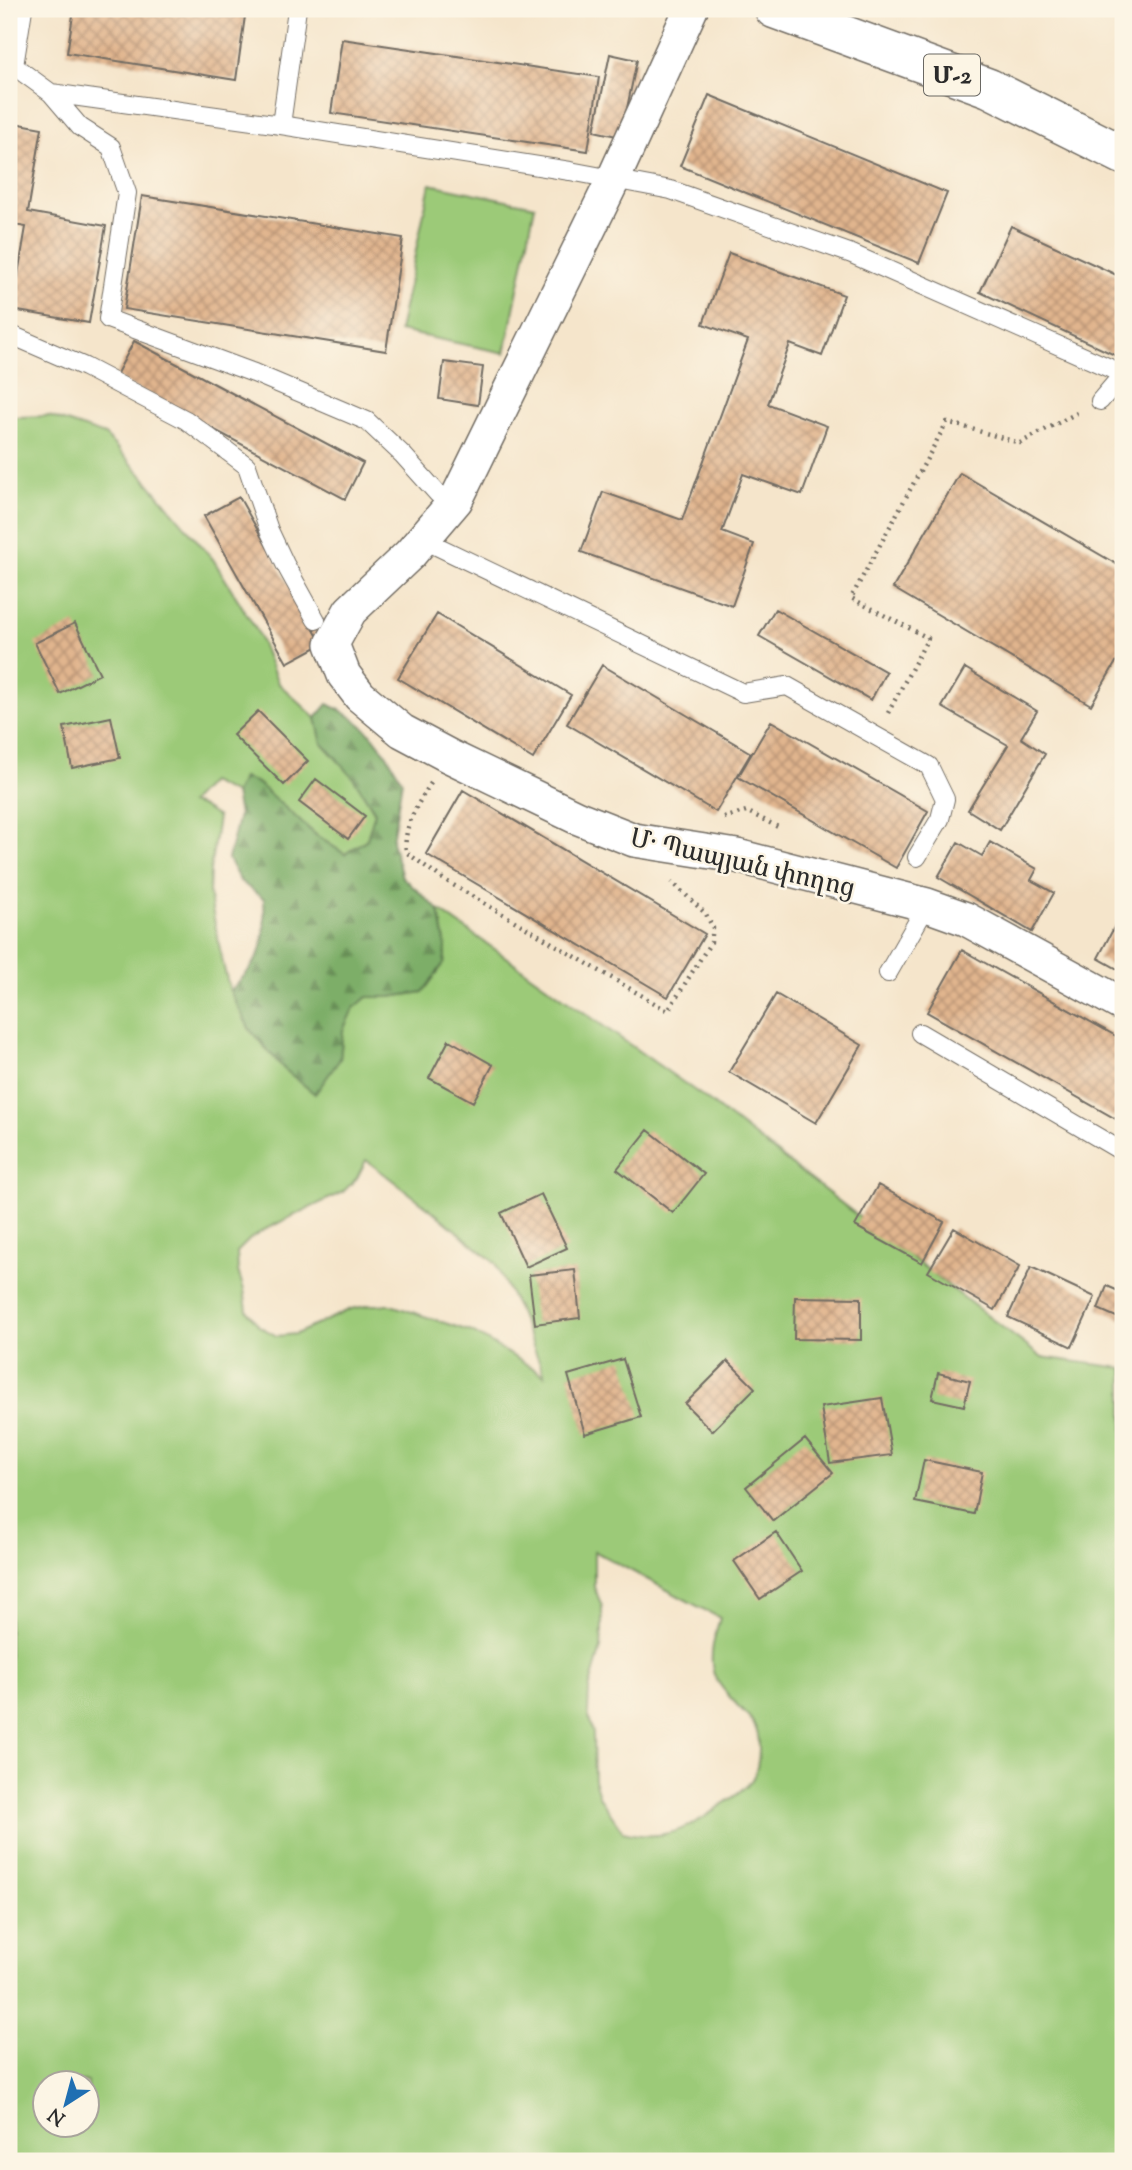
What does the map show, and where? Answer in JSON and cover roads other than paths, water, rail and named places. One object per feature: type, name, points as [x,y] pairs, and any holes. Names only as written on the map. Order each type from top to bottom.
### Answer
[{"type":"highway","name":"Մ-2","points":[[774,9],[989,89],[1123,155]]},
{"type":"street","points":[[422,539],[456,500],[613,180],[691,9]]},
{"type":"street","name":"Մ․ Պապյան փողոց","points":[[422,539],[410,554],[350,611],[332,644],[344,675],[360,696],[402,731],[576,817],[634,840],[737,856],[927,905],[966,919],[1123,1005]]},
{"type":"lane","points":[[23,9],[14,66],[51,93],[79,127],[111,147],[127,192],[108,319],[254,373],[367,421],[403,454],[438,494],[456,500]]},
{"type":"lane","points":[[281,125],[298,9]]},
{"type":"lane","points":[[51,93],[281,125],[570,171],[671,190],[852,254],[1123,374],[1100,401]]},
{"type":"lane","points":[[9,334],[85,368],[186,421],[247,466],[269,530],[316,620]]},
{"type":"lane","points":[[422,539],[743,693],[787,686],[929,766],[945,799],[940,820],[917,857]]},
{"type":"lane","points":[[888,973],[927,905]]},
{"type":"lane","points":[[920,1033],[1123,1152]]}]
